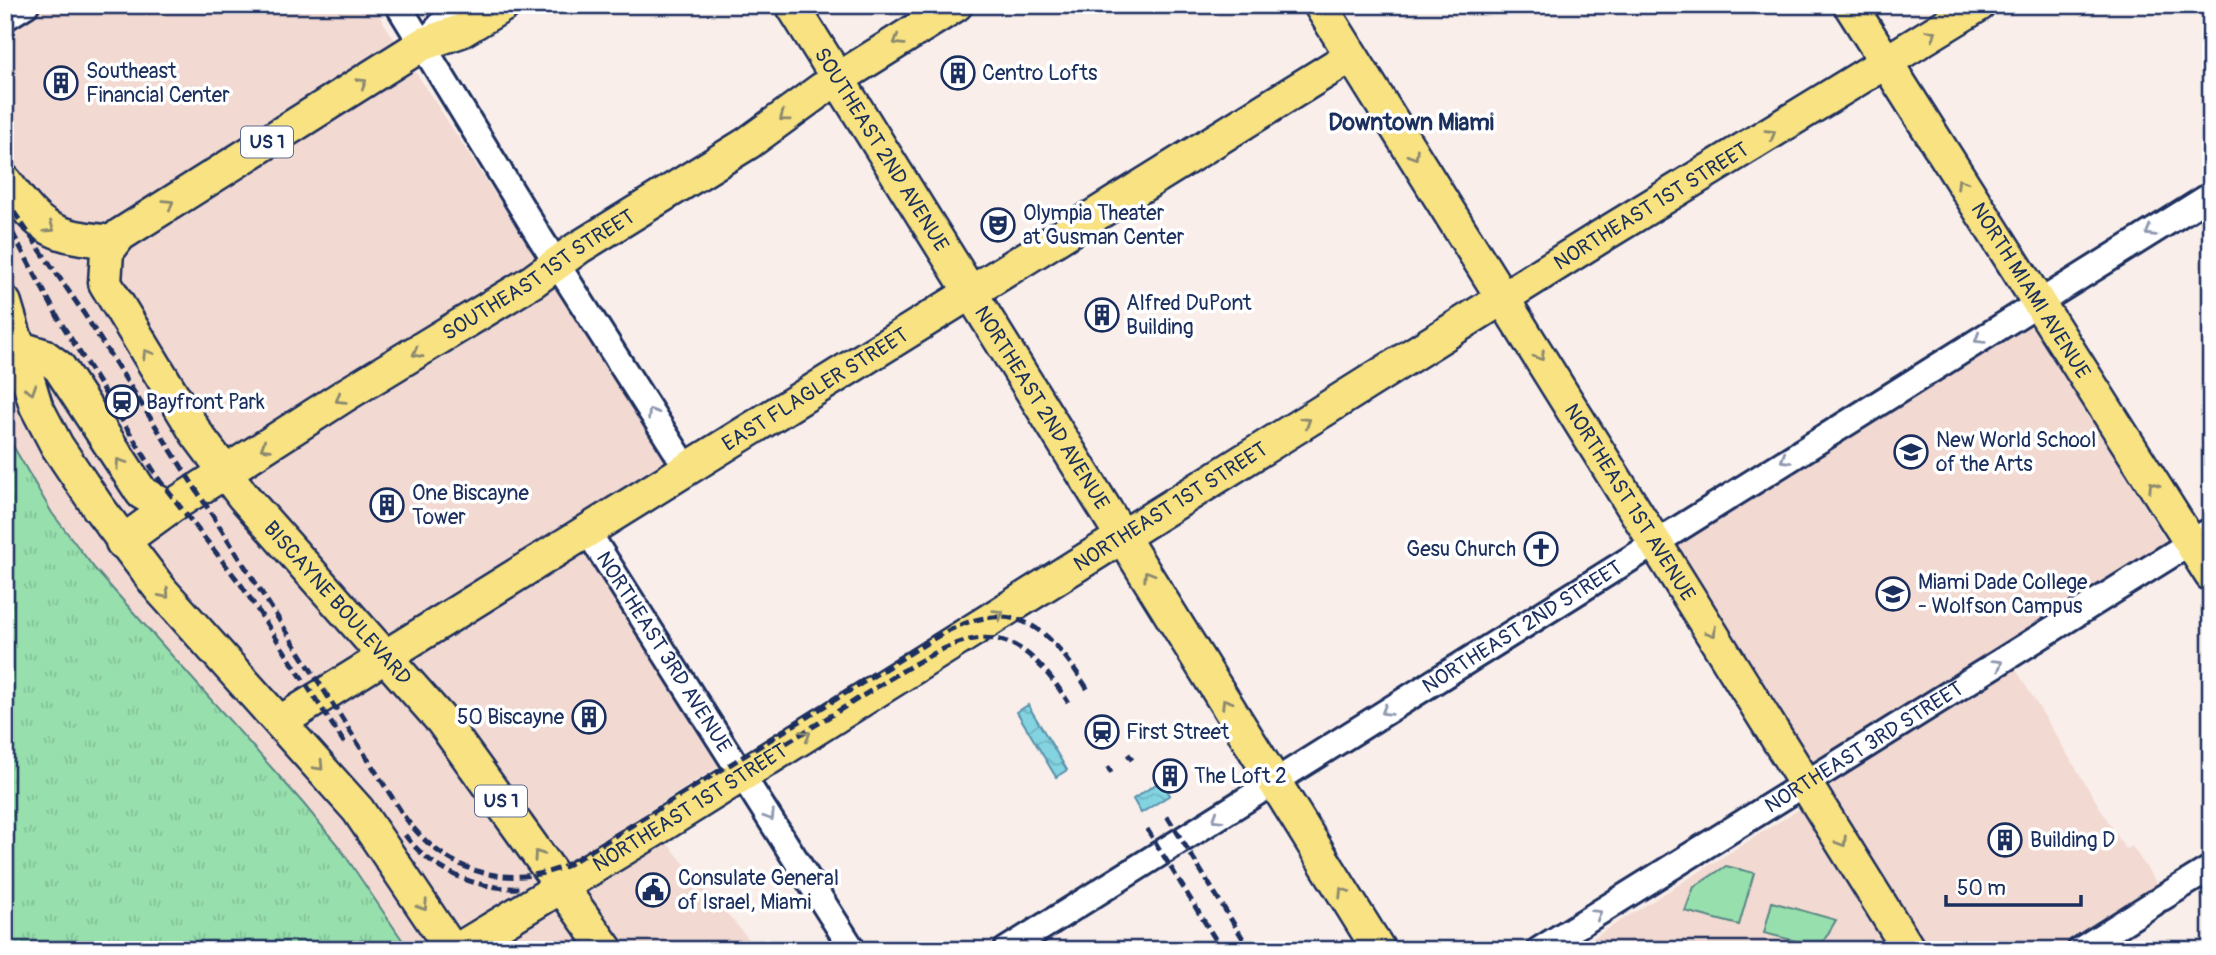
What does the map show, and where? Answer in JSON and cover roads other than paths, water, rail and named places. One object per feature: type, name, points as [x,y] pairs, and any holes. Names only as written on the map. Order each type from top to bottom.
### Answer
[{"type":"main road","name":"US 1","points":[[113,242],[423,44],[461,31],[504,5]]},
{"type":"main road","name":"SOUTHEAST 2ND AVENUE","points":[[792,5],[973,293]]},
{"type":"main road","name":"SOUTHEAST 1ST STREET","points":[[122,542],[169,508],[373,378],[456,330],[748,143],[840,78],[956,5]]},
{"type":"main road","name":"NORTHEAST 1ST AVENUE","points":[[1320,5],[1656,540],[1909,950]]},
{"type":"main road","name":"NORTH MIAMI AVENUE","points":[[1850,5],[2036,302],[2200,537],[2211,575]]},
{"type":"main road","name":"NORTHEAST 1ST STREET","points":[[455,950],[561,888],[1504,298],[1979,5]]},
{"type":"main road","name":"EAST FLAGLER STREET","points":[[280,722],[1351,56]]},
{"type":"main road","points":[[5,181],[22,203],[53,232],[113,242]]},
{"type":"main road","name":"BISCAYNE BOULEVARD","points":[[113,242],[104,265],[110,294],[224,473],[388,657],[469,755],[607,950]]},
{"type":"main road","name":"NORTHEAST 2ND AVENUE","points":[[973,293],[1379,950]]},
{"type":"main road","points":[[5,303],[30,390],[49,432],[122,542],[373,829],[455,950]]},
{"type":"main road","points":[[17,347],[43,355],[59,367],[142,494],[169,508]]},
{"type":"street","points":[[5,18],[26,5]]},
{"type":"street","points":[[398,5],[688,470]]},
{"type":"street","points":[[423,44],[453,12],[464,5]]},
{"type":"street","name":"NORTHEAST 2ND STREET","points":[[1006,950],[2036,302],[2210,196]]},
{"type":"street","name":"NORTHEAST 3RD AVENUE","points":[[588,532],[744,774],[853,950]]},
{"type":"street","name":"NORTHEAST 3RD STREET","points":[[1539,950],[2200,537]]},
{"type":"street","points":[[2080,950],[2211,868]]},
{"type":"water","points":[[1028,705],[1067,770],[1056,777],[1017,712]]},
{"type":"water","points":[[1161,781],[1170,795],[1141,813],[1133,799]]},
{"type":"railway","points":[[5,13],[17,5]]},
{"type":"railway","points":[[5,199],[81,309],[404,816],[420,835],[456,862],[476,871],[519,876],[566,866],[938,636],[964,624],[987,618],[1008,617],[1026,623],[1043,633],[1058,648],[1088,690]]},
{"type":"railway","points":[[5,219],[60,321],[160,481],[242,586],[345,744]]},
{"type":"railway","points":[[786,743],[919,661],[967,641],[988,638],[1008,642],[1027,654],[1047,673],[1068,702]]},
{"type":"railway","points":[[1128,754],[1132,760]]},
{"type":"railway","points":[[1108,767],[1111,773]]},
{"type":"railway","points":[[1167,816],[1250,950]]},
{"type":"railway","points":[[1147,829],[1222,950]]},
{"type":"railway","points":[[405,835],[428,859],[456,876],[488,886],[521,888]]},
{"type":"place","name":"Centro Lofts","points":[[958,73]]},
{"type":"place","name":"Southeast Financial Center","points":[[61,83]]},
{"type":"place","name":"Olympia Theater at Gusman Center","points":[[998,225]]},
{"type":"place","name":"Alfred DuPont Building","points":[[1102,315]]},
{"type":"place","name":"Bayfront Park","points":[[122,402]]},
{"type":"place","name":"New World School of the Arts","points":[[1911,452]]},
{"type":"place","name":"One Biscayne Tower","points":[[387,505]]},
{"type":"place","name":"Gesu Church","points":[[1541,549]]},
{"type":"place","name":"Miami Dade College - Wolfson Campus","points":[[1893,594]]},
{"type":"place","name":"50 Biscayne","points":[[589,717]]},
{"type":"place","name":"First Street","points":[[1102,732]]},
{"type":"place","name":"The Loft 2","points":[[1170,776]]},
{"type":"place","name":"Building D","points":[[2005,840]]},
{"type":"place","name":"Consulate General of Israel, Miami","points":[[653,890]]},
{"type":"district","name":"Downtown Miami","points":[[1411,122]]}]
